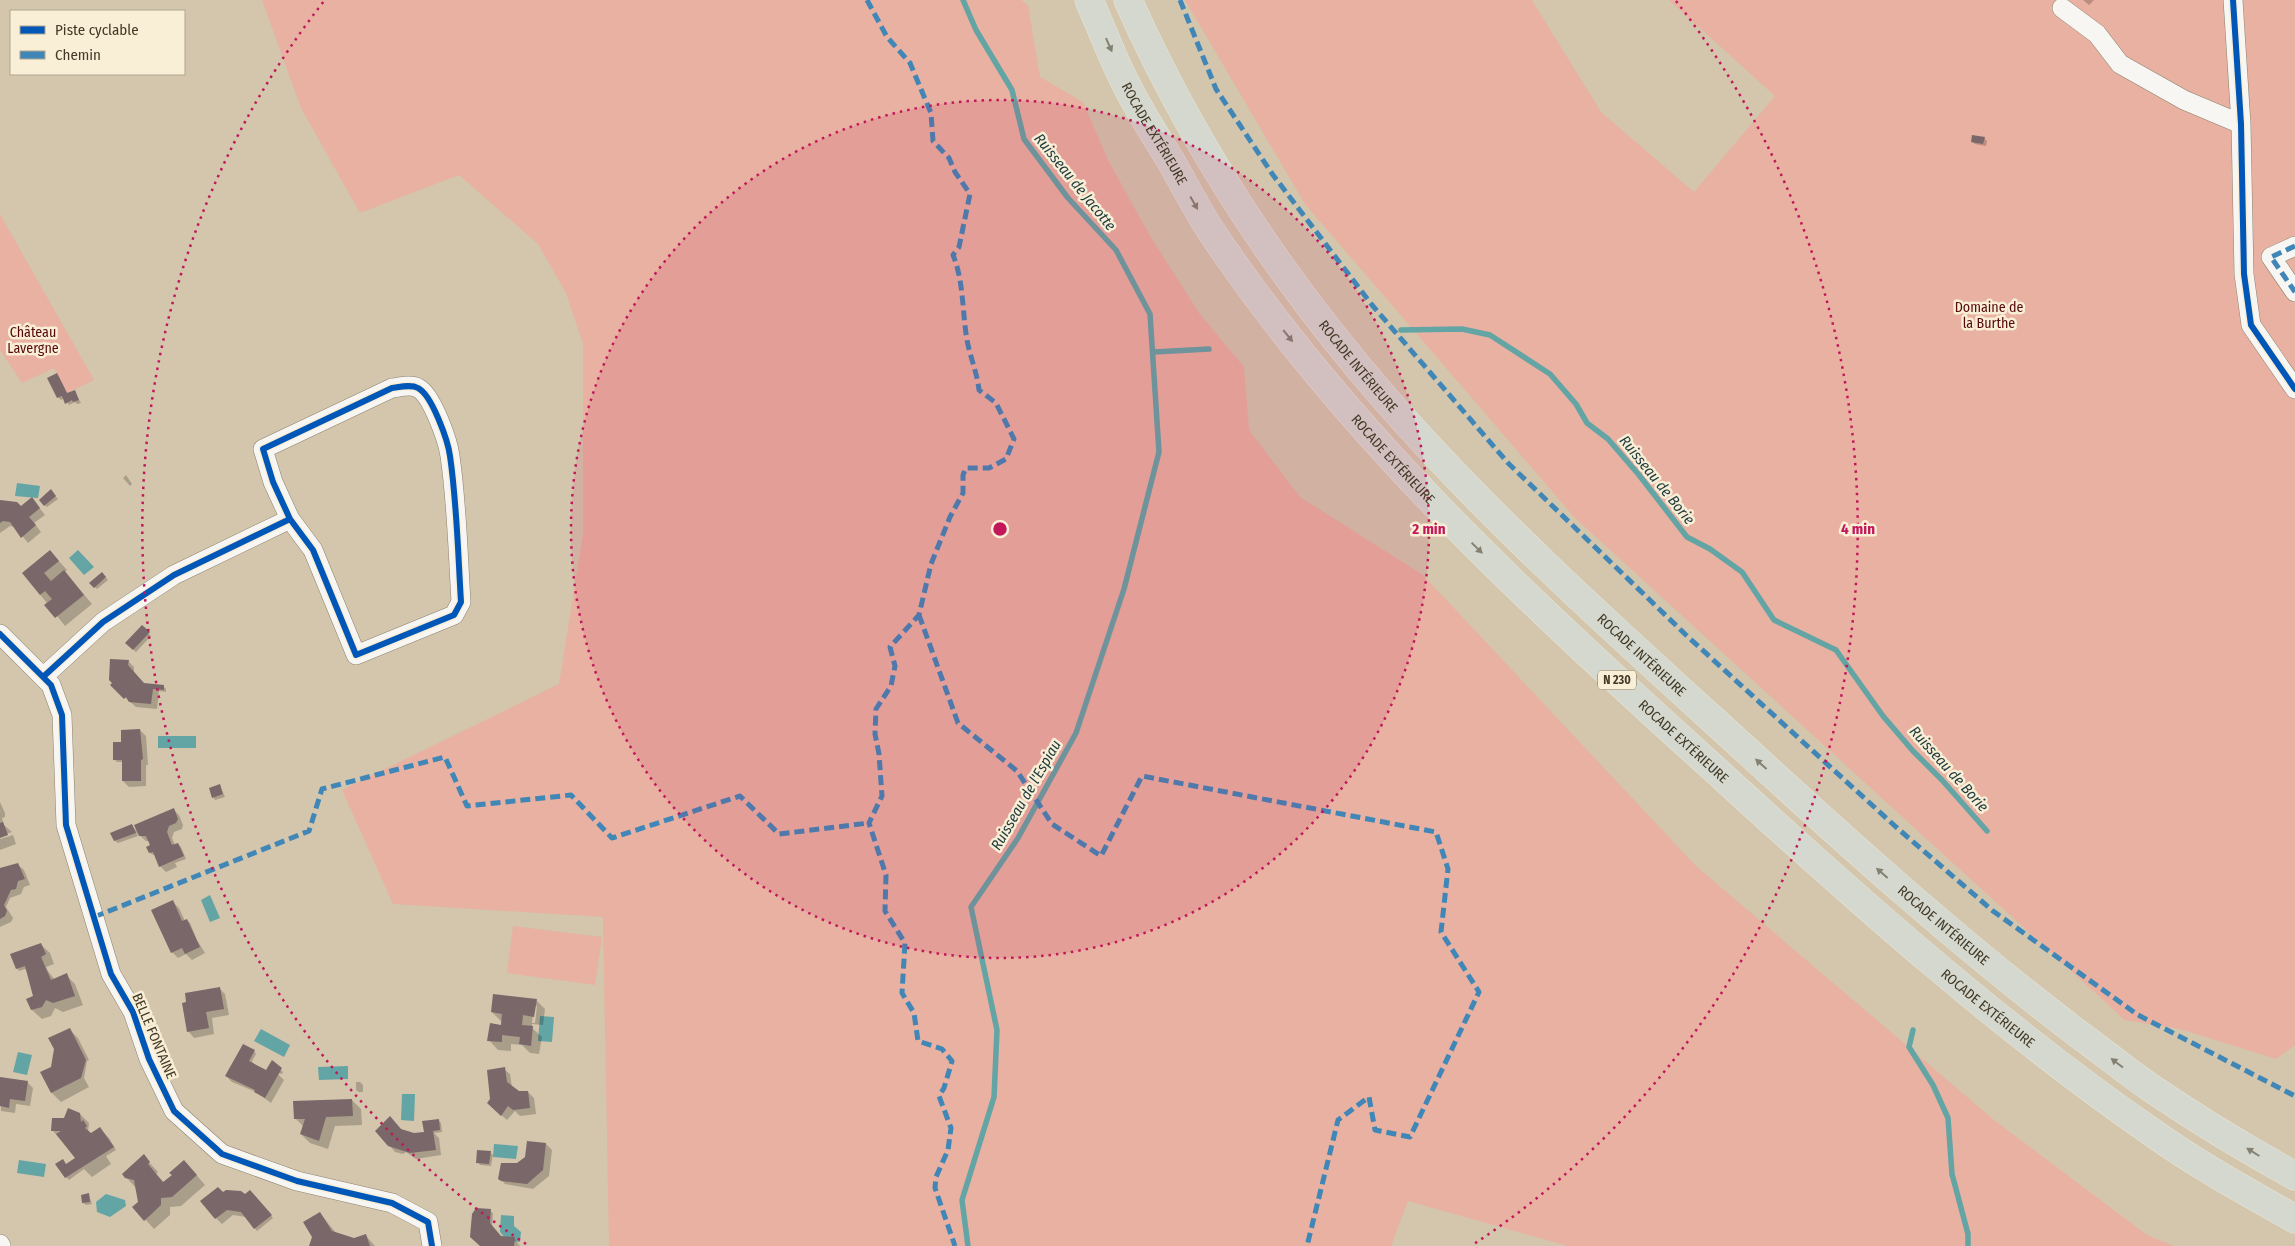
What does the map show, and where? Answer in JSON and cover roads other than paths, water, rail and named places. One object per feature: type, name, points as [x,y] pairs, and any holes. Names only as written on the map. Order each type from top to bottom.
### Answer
[{"type":"highway","name":"ROCADE EXTÉRIEURE","points":[[1089,0],[1127,86],[1210,229],[1273,318],[1371,438],[1464,536],[1561,630],[1863,905],[1995,1015],[2069,1073],[2157,1136],[2243,1190],[2295,1219]]},
{"type":"highway","name":"ROCADE INTÉRIEURE","points":[[1128,0],[1156,64],[1222,181],[1255,231],[1305,300],[1387,401],[1487,506],[1591,609],[1842,838],[2012,983],[2150,1088],[2295,1176]]},
{"type":"street","points":[[2233,0],[2241,124],[2244,274],[2251,325],[2295,389]]},
{"type":"street","points":[[2062,8],[2097,34],[2120,64],[2184,100],[2241,124]]},
{"type":"street","points":[[2295,246],[2272,257],[2295,292]]},
{"type":"street","points":[[404,386],[418,388],[426,395],[439,421],[450,454],[461,602],[454,615],[356,655],[313,550],[290,519],[274,482],[263,449],[392,388],[404,386]]},
{"type":"street","points":[[43,677],[103,622],[174,575],[290,519]]},
{"type":"street","name":"BELLE FONTAINE","points":[[0,634],[51,685],[62,715],[66,825],[111,974],[133,1012],[149,1059],[174,1111],[222,1154],[297,1181],[392,1203],[428,1222],[432,1246]]},
{"type":"water","points":[[17,483],[40,486],[38,498],[15,496]]},
{"type":"water","points":[[78,550],[94,567],[84,575],[69,558]]},
{"type":"water","points":[[158,736],[196,736],[196,748],[158,748]]},
{"type":"water","points":[[210,895],[220,918],[210,922],[201,900]]},
{"type":"water","points":[[540,1016],[554,1017],[552,1042],[538,1041]]},
{"type":"water","points":[[261,1029],[290,1045],[284,1057],[254,1041]]},
{"type":"water","points":[[18,1052],[32,1055],[27,1075],[13,1072]]},
{"type":"water","points":[[348,1066],[348,1079],[319,1080],[318,1067]]},
{"type":"water","points":[[402,1094],[415,1094],[414,1121],[401,1120]]},
{"type":"water","points":[[494,1144],[518,1146],[516,1159],[493,1157]]},
{"type":"water","points":[[19,1160],[46,1164],[44,1177],[17,1173]]},
{"type":"water","points":[[106,1194],[125,1200],[126,1206],[110,1217],[97,1212],[96,1202]]},
{"type":"water","points":[[501,1215],[514,1216],[514,1226],[521,1232],[520,1242],[507,1240],[500,1232]]},
{"type":"waterway","name":"Ruisseau de l'Espiau","points":[[963,0],[976,30],[1012,90],[1024,139],[1068,198],[1116,250],[1150,314],[1159,452],[1124,589],[1076,733],[1018,838],[971,907],[997,1030],[994,1097],[962,1200],[968,1246]]},
{"type":"waterway","name":"Ruisseau de Borie","points":[[1401,330],[1462,329],[1490,335],[1550,374],[1576,404],[1587,423],[1608,439],[1639,475],[1687,537],[1710,549],[1742,572],[1774,620],[1836,650],[1883,716],[1987,831]]},
{"type":"waterway","name":"Ruisseau de Borie","points":[[1154,352],[1209,349]]},
{"type":"waterway","name":"Ruisseau de Borie","points":[[1913,1030],[1909,1047],[1933,1085],[1948,1118],[1952,1174],[1968,1234],[1968,1246]]},
{"type":"water label","name":"Ruisseau de Jacotte","points":[[1075,182]]},
{"type":"park label","name":"Domaine de la Burthe","points":[[1989,316]]},
{"type":"park label","name":"Château Lavergne","points":[[33,340]]}]
